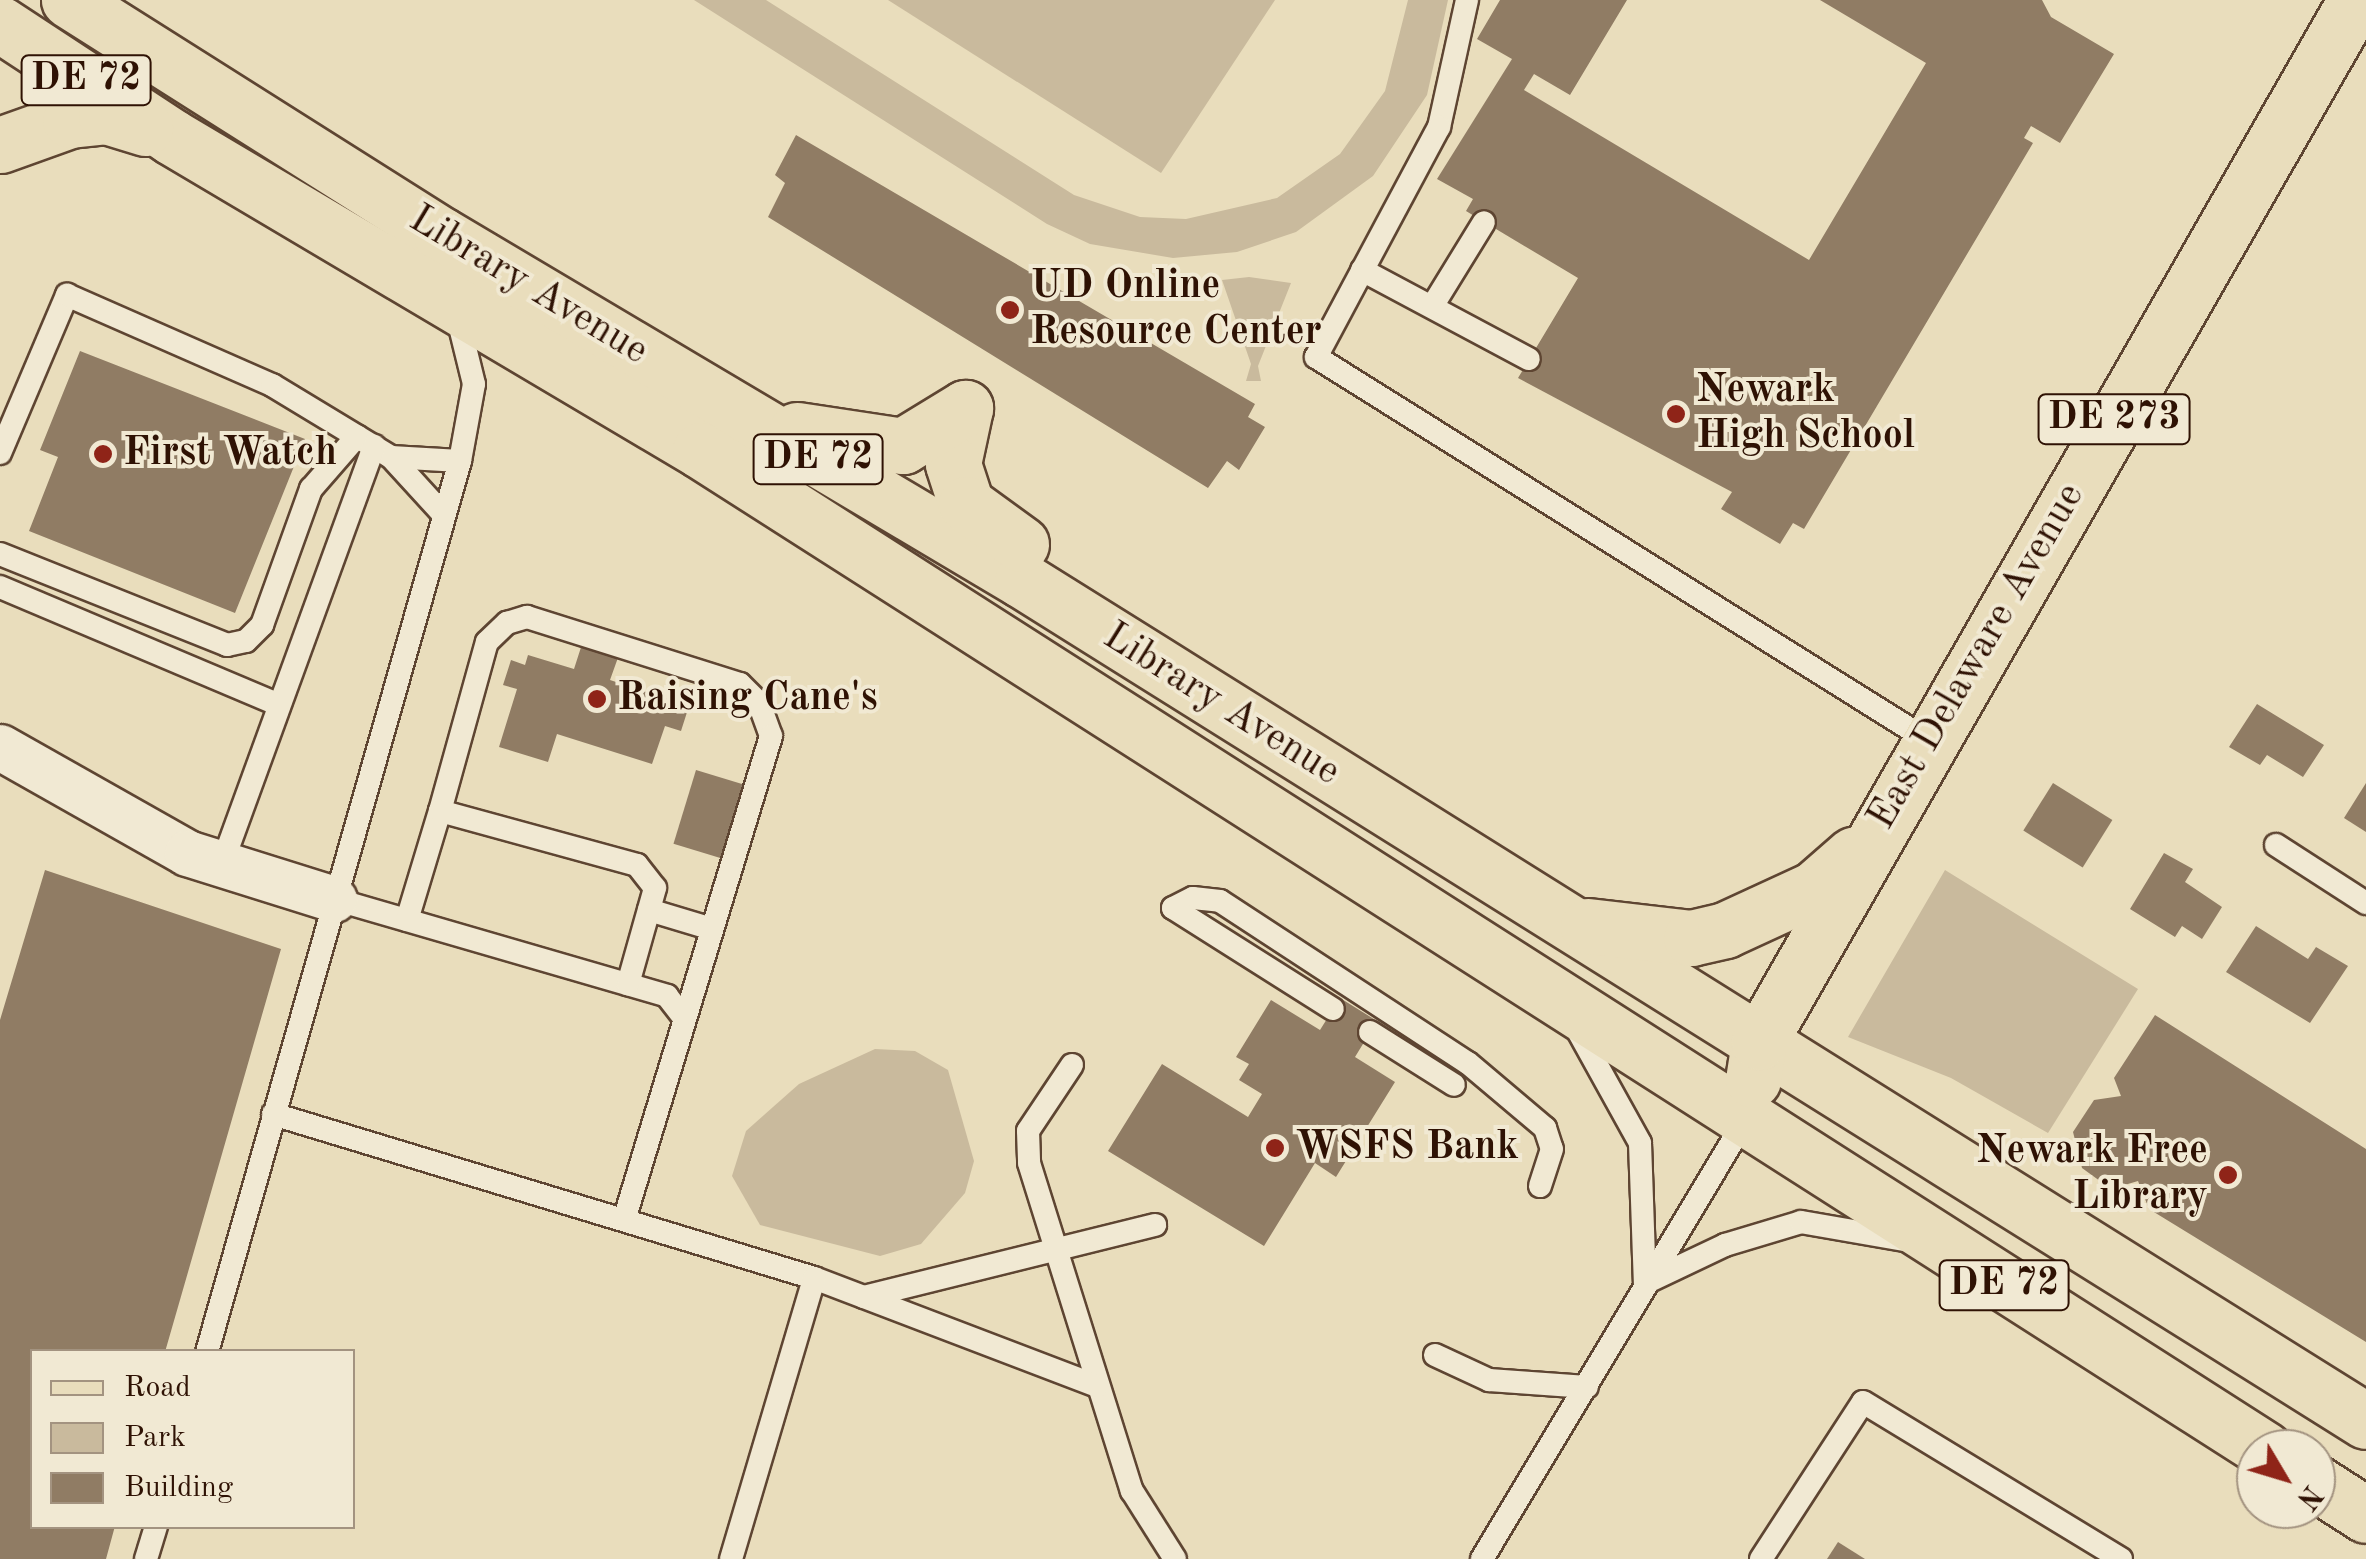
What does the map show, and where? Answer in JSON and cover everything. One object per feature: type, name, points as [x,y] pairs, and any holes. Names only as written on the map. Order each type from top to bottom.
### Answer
[{"type":"main road","name":"Library Avenue","points":[[69,0],[225,100],[1305,758],[2366,1421]]},
{"type":"main road","points":[[137,0],[225,100]]},
{"type":"main road","name":"East Delaware Avenue","points":[[1747,1117],[1759,1042],[2356,0]]},
{"type":"main road","name":"Library Avenue","points":[[0,24],[172,136],[449,295],[1545,988],[2236,1431]]},
{"type":"main road","points":[[0,145],[38,127],[106,116],[172,136]]},
{"type":"main road","points":[[762,426],[903,446],[965,408],[953,464],[966,504],[1221,670],[1305,758]]},
{"type":"main road","points":[[1566,922],[1692,938],[1725,930],[1814,889],[1872,839]]},
{"type":"main road","points":[[2336,1496],[2366,1515]]},
{"type":"street","points":[[0,747],[222,864],[334,899]]},
{"type":"lane","points":[[1468,0],[1440,126],[1316,357],[1929,740]]},
{"type":"lane","points":[[1434,305],[1484,222]]},
{"type":"lane","points":[[1362,270],[1529,359]]},
{"type":"lane","points":[[0,453],[67,295],[272,384],[374,446],[444,515]]},
{"type":"lane","points":[[209,1349],[272,1114],[460,461],[474,384],[449,295]]},
{"type":"lane","points":[[0,554],[227,645],[246,641],[262,625],[311,488],[374,446],[460,461]]},
{"type":"lane","points":[[222,864],[374,446]]},
{"type":"lane","points":[[0,586],[277,704]]},
{"type":"lane","points":[[407,920],[488,642],[507,624],[527,617],[740,684],[771,736],[682,1014],[624,1220]]},
{"type":"lane","points":[[440,811],[637,865],[655,888],[628,984]]},
{"type":"lane","points":[[2276,845],[2366,903]]},
{"type":"lane","points":[[1333,1009],[1172,908],[1193,898],[1220,902],[1468,1063],[1545,1128],[1552,1149],[1540,1186]]},
{"type":"lane","points":[[334,899],[667,996],[682,1014]]},
{"type":"lane","points":[[648,910],[712,929]]},
{"type":"lane","points":[[1545,988],[1601,1062],[1640,1143],[1645,1283]]},
{"type":"lane","points":[[1370,1032],[1454,1084]]},
{"type":"lane","points":[[1072,1065],[1028,1130],[1053,1250],[1132,1491],[1175,1559]]},
{"type":"lane","points":[[272,1114],[814,1278],[1097,1386]]},
{"type":"lane","points":[[1482,1559],[1747,1117]]},
{"type":"lane","points":[[1645,1283],[1724,1244],[1801,1222],[1954,1253]]},
{"type":"lane","points":[[864,1297],[1155,1225]]},
{"type":"lane","points":[[732,1559],[814,1278]]},
{"type":"lane","points":[[1436,1356],[1489,1380],[1587,1387]]},
{"type":"lane","points":[[1762,1559],[1863,1402],[2121,1559]]},
{"type":"lane","points":[[146,1559],[155,1529]]},
{"type":"green space","points":[[694,0],[766,0],[1074,195],[1140,217],[1186,219],[1277,198],[1340,154],[1385,91],[1408,0],[1448,0],[1427,95],[1373,176],[1296,232],[1237,252],[1173,258],[1090,244],[1047,224]]},
{"type":"green space","points":[[888,0],[1275,0],[1161,173]]},
{"type":"green space","points":[[1249,277],[1291,283],[1258,366],[1261,381],[1246,381],[1251,364],[1222,280]]},
{"type":"green space","points":[[1945,870],[2138,989],[2048,1133],[1951,1078],[1848,1037]]},
{"type":"green space","points":[[875,1049],[915,1051],[948,1070],[974,1161],[965,1193],[921,1244],[880,1256],[760,1225],[732,1176],[746,1131],[799,1084]]},
{"type":"building","points":[[1500,0],[1627,0],[1570,95],[1534,74],[1524,90],[1809,260],[1926,63],[1820,0],[2042,0],[2051,17],[2114,54],[2060,143],[2031,126],[2024,138],[2033,143],[1804,529],[1793,523],[1780,544],[1721,509],[1732,492],[1518,378],[1578,278],[1466,211],[1473,199],[1437,179],[1512,59],[1477,39]]},
{"type":"building","name":"UD Online Resource Center","points":[[796,135],[1255,404],[1248,417],[1265,427],[1239,470],[1227,461],[1208,488],[768,217],[785,183],[775,175]]},
{"type":"building","points":[[80,351],[305,439],[235,613],[29,531],[58,457],[40,450]]},
{"type":"building","points":[[583,641],[620,652],[610,680],[689,706],[681,731],[665,726],[652,764],[557,734],[548,762],[499,747],[517,689],[503,685],[511,660],[525,665],[528,655],[574,669]]},
{"type":"building","points":[[2257,704],[2324,745],[2303,777],[2267,755],[2260,765],[2229,747]]},
{"type":"building","points":[[696,770],[754,788],[732,861],[673,844]]},
{"type":"building","points":[[2053,783],[2112,820],[2083,868],[2023,830]]},
{"type":"building","points":[[2366,783],[2366,832],[2344,818]]},
{"type":"building","points":[[2164,853],[2193,869],[2185,882],[2222,907],[2202,939],[2182,926],[2175,937],[2130,909]]},
{"type":"building","points":[[45,870],[281,949],[166,1349],[30,1349],[30,1529],[114,1529],[106,1559],[0,1559],[0,1020]]},
{"type":"building","points":[[2256,926],[2308,959],[2316,947],[2348,966],[2310,1023],[2226,972]]},
{"type":"building","points":[[1340,998],[1377,1021],[1355,1057],[1395,1082],[1336,1177],[1315,1163],[1264,1246],[1108,1151],[1162,1064],[1248,1117],[1262,1094],[1239,1080],[1249,1064],[1236,1057],[1271,1000],[1320,1030]]},
{"type":"building","name":"Newark Free Library","points":[[2155,1015],[2366,1149],[2366,1342],[2149,1209],[2138,1181],[2111,1189],[2082,1168],[2073,1132],[2094,1100],[2121,1096],[2114,1078]]},
{"type":"building","points":[[1838,1542],[1865,1559],[1827,1559]]},
{"type":"place","name":"UD Online Resource Center","points":[[1010,310]]},
{"type":"place","name":"Newark High School","points":[[1676,414]]},
{"type":"place","name":"First Watch","points":[[103,454]]},
{"type":"place","name":"Raising Cane's","points":[[597,699]]},
{"type":"place","name":"WSFS Bank","points":[[1275,1148]]},
{"type":"place","name":"Newark Free Library","points":[[2228,1175]]}]
